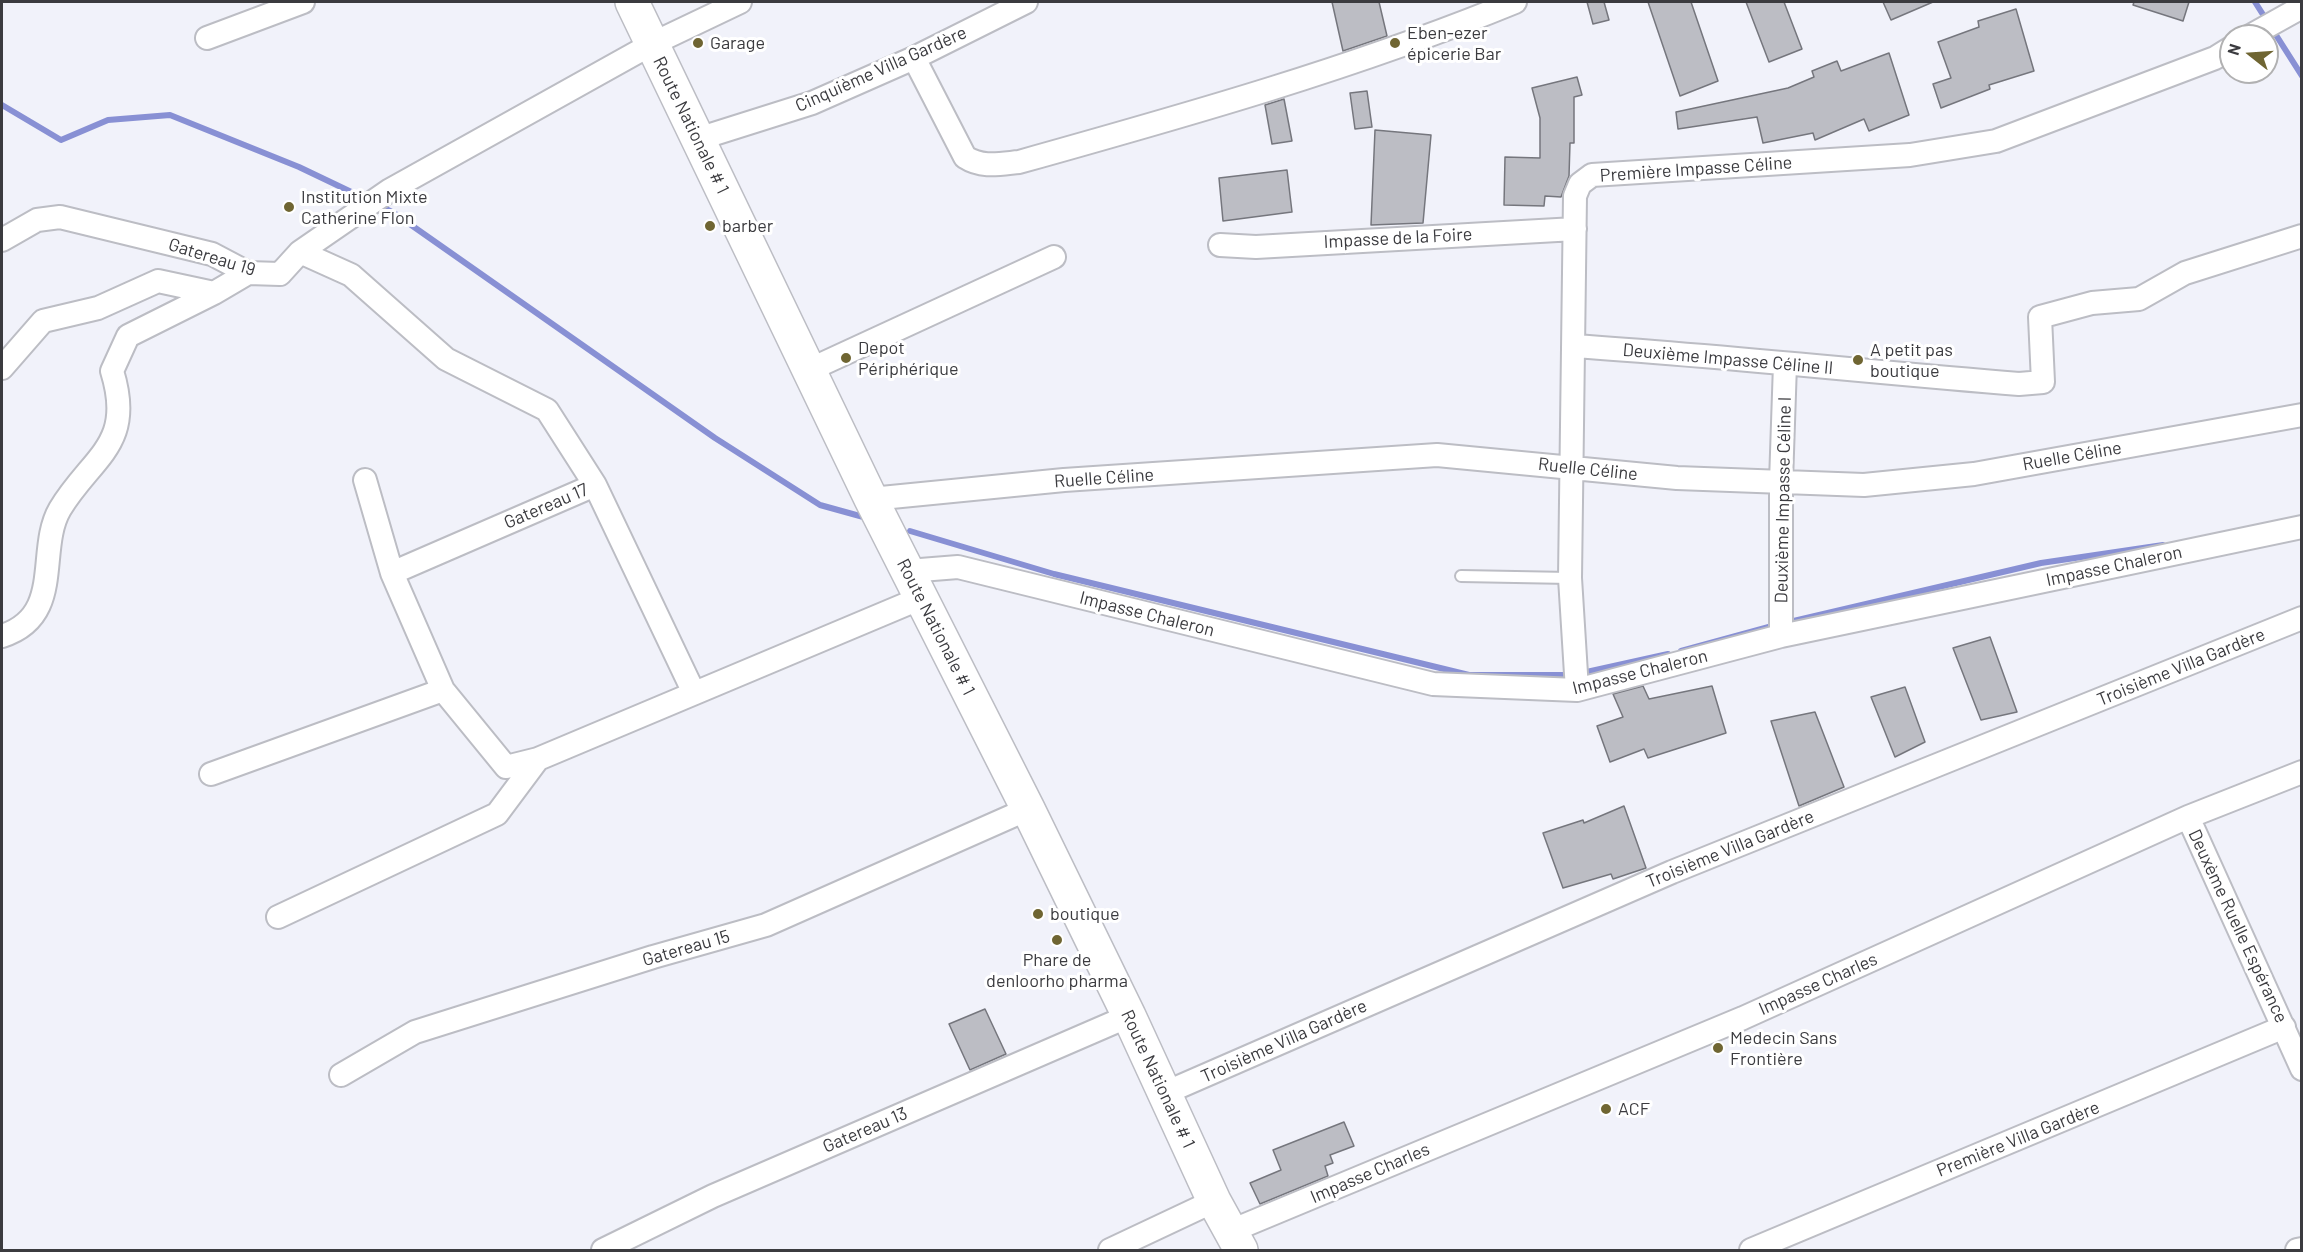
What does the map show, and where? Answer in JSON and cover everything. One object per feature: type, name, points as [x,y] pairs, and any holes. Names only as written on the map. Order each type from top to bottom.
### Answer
[{"type":"main road","name":"Route Nationale # 1","points":[[632,2],[871,499],[1028,809],[1129,1016],[1214,1201],[1236,1241]]},
{"type":"street","points":[[207,38],[303,2]]},
{"type":"street","name":"Gatereau 19","points":[[2,238],[37,220],[60,217],[212,254],[248,273],[280,274],[300,252],[390,190],[652,44],[740,2]]},
{"type":"street","name":"Cinquième Villa Gardère","points":[[698,140],[812,103],[914,58],[1026,2]]},
{"type":"street","points":[[914,58],[965,157],[975,164],[987,165],[1019,162],[1215,107],[1437,33],[1515,2]]},
{"type":"street","points":[[2270,24],[2297,7]]},
{"type":"street","name":"Première Impasse Céline","points":[[1577,690],[1570,578],[1575,196],[1580,184],[1592,175],[1910,155],[1996,141],[2219,56]]},
{"type":"street","name":"Impasse de la Foire","points":[[1220,245],[1256,247],[1575,229]]},
{"type":"street","name":"Deuxième Impasse Céline II","points":[[1574,346],[1711,355],[1785,364],[2019,384],[2043,382],[2040,317],[2092,303],[2139,299],[2185,273],[2301,236]]},
{"type":"street","name":"Gatereau 17","points":[[300,252],[351,275],[446,359],[548,410],[595,485],[392,573]]},
{"type":"street","points":[[809,370],[1054,257]]},
{"type":"street","points":[[2,636],[27,620],[43,597],[48,573],[50,539],[60,510],[109,447],[116,429],[119,395],[112,371],[128,336],[214,293],[248,273]]},
{"type":"street","points":[[2,368],[43,321],[98,308],[158,281],[214,293]]},
{"type":"street","name":"Deuxième Impasse Céline I","points":[[1781,636],[1781,482],[1785,364]]},
{"type":"street","name":"Ruelle Céline","points":[[871,499],[1064,480],[1437,455],[1573,466],[1677,478],[1864,485],[1974,474],[2301,415]]},
{"type":"street","points":[[365,480],[392,573],[443,690],[506,767],[538,759],[694,693],[914,585]]},
{"type":"street","points":[[595,485],[694,693]]},
{"type":"street","name":"Impasse Chaleron","points":[[914,585],[958,567],[1433,684],[1577,690],[1781,636],[2301,527]]},
{"type":"street","name":"Troisième Villa Gardère","points":[[1165,1093],[1672,872],[2301,618]]},
{"type":"street","points":[[211,774],[443,690]]},
{"type":"street","points":[[278,917],[497,814],[538,759]]},
{"type":"street","name":"Impasse Charles","points":[[1236,1241],[1743,1018],[2188,817],[2301,772]]},
{"type":"street","name":"Gatereau 15","points":[[341,1075],[415,1032],[642,960],[766,925],[1028,809]]},
{"type":"street","name":"Deuxème Ruelle Espérance","points":[[2188,817],[2301,1069]]},
{"type":"street","name":"Gatereau 13","points":[[603,1251],[713,1196],[1129,1016]]},
{"type":"street","name":"Première Villa Gardère","points":[[1751,1251],[2284,1027]]},
{"type":"street","points":[[1110,1251],[1214,1201]]},
{"type":"lane","points":[[1461,576],[1570,578]]},
{"type":"building","points":[[1332,2],[1379,2],[1387,36],[1343,51]]},
{"type":"building","points":[[1587,2],[1604,2],[1609,20],[1593,24]]},
{"type":"building","points":[[1648,2],[1691,2],[1718,81],[1680,96]]},
{"type":"building","points":[[1746,2],[1784,2],[1802,49],[1769,62]]},
{"type":"building","points":[[1883,2],[1933,2],[1891,20]]},
{"type":"building","points":[[2134,2],[2189,2],[2183,21],[2133,5]]},
{"type":"building","points":[[2016,9],[2034,71],[1989,85],[1990,89],[1941,108],[1933,84],[1951,78],[1938,42],[1979,27],[1978,21]]},
{"type":"building","points":[[1889,53],[1909,115],[1869,131],[1864,119],[1815,140],[1813,133],[1763,143],[1757,117],[1678,129],[1676,112],[1788,88],[1814,77],[1812,71],[1837,61],[1841,71]]},
{"type":"building","points":[[1577,77],[1582,95],[1574,97],[1574,143],[1570,143],[1569,176],[1561,197],[1545,196],[1544,206],[1504,205],[1505,157],[1540,158],[1540,118],[1532,88]]},
{"type":"building","points":[[1367,91],[1372,127],[1355,129],[1350,93]]},
{"type":"building","points":[[1284,99],[1292,141],[1272,144],[1265,105]]},
{"type":"building","points":[[1375,130],[1431,135],[1423,223],[1371,225]]},
{"type":"building","points":[[1287,170],[1292,212],[1223,221],[1219,178]]},
{"type":"building","points":[[1990,637],[2017,712],[1981,720],[1953,648]]},
{"type":"building","points":[[1643,686],[1649,699],[1712,686],[1726,733],[1648,758],[1644,749],[1610,762],[1597,726],[1623,717],[1613,694]]},
{"type":"building","points":[[1905,687],[1925,742],[1895,757],[1871,697]]},
{"type":"building","points":[[1815,712],[1844,787],[1799,806],[1771,721]]},
{"type":"building","points":[[1624,806],[1646,868],[1613,879],[1611,874],[1563,888],[1543,833],[1583,820],[1584,823]]},
{"type":"building","points":[[985,1009],[1006,1054],[970,1070],[949,1024]]},
{"type":"building","points":[[1344,1122],[1354,1146],[1330,1155],[1333,1163],[1325,1166],[1328,1176],[1260,1204],[1250,1183],[1281,1170],[1273,1150]]},
{"type":"waterway","points":[[2255,2],[2302,76]]},
{"type":"waterway","points":[[2,105],[61,140],[108,120],[170,115],[299,167],[366,199]]},
{"type":"waterway","points":[[378,205],[394,213],[715,438],[820,505],[867,518]]},
{"type":"waterway","points":[[910,531],[1054,574],[1469,675],[1572,675]]},
{"type":"waterway","points":[[1785,623],[2041,563],[2163,545]]},
{"type":"waterway","points":[[1681,651],[1776,625]]},
{"type":"waterway","points":[[1582,673],[1668,654]]},
{"type":"place","name":"Garage","points":[[698,43]]},
{"type":"place","name":"Eben-ezer épicerie Bar","points":[[1395,43]]},
{"type":"place","name":"Institution Mixte Catherine Flon","points":[[289,207]]},
{"type":"place","name":"barber","points":[[710,226]]},
{"type":"place","name":"Depot Périphérique","points":[[846,358]]},
{"type":"place","name":"A petit pas boutique","points":[[1858,360]]},
{"type":"place","name":"boutique","points":[[1038,914]]},
{"type":"place","name":"Phare de denloorho pharma","points":[[1057,940]]},
{"type":"place","name":"Medecin Sans Frontière","points":[[1718,1048]]},
{"type":"place","name":"ACF","points":[[1606,1109]]}]
